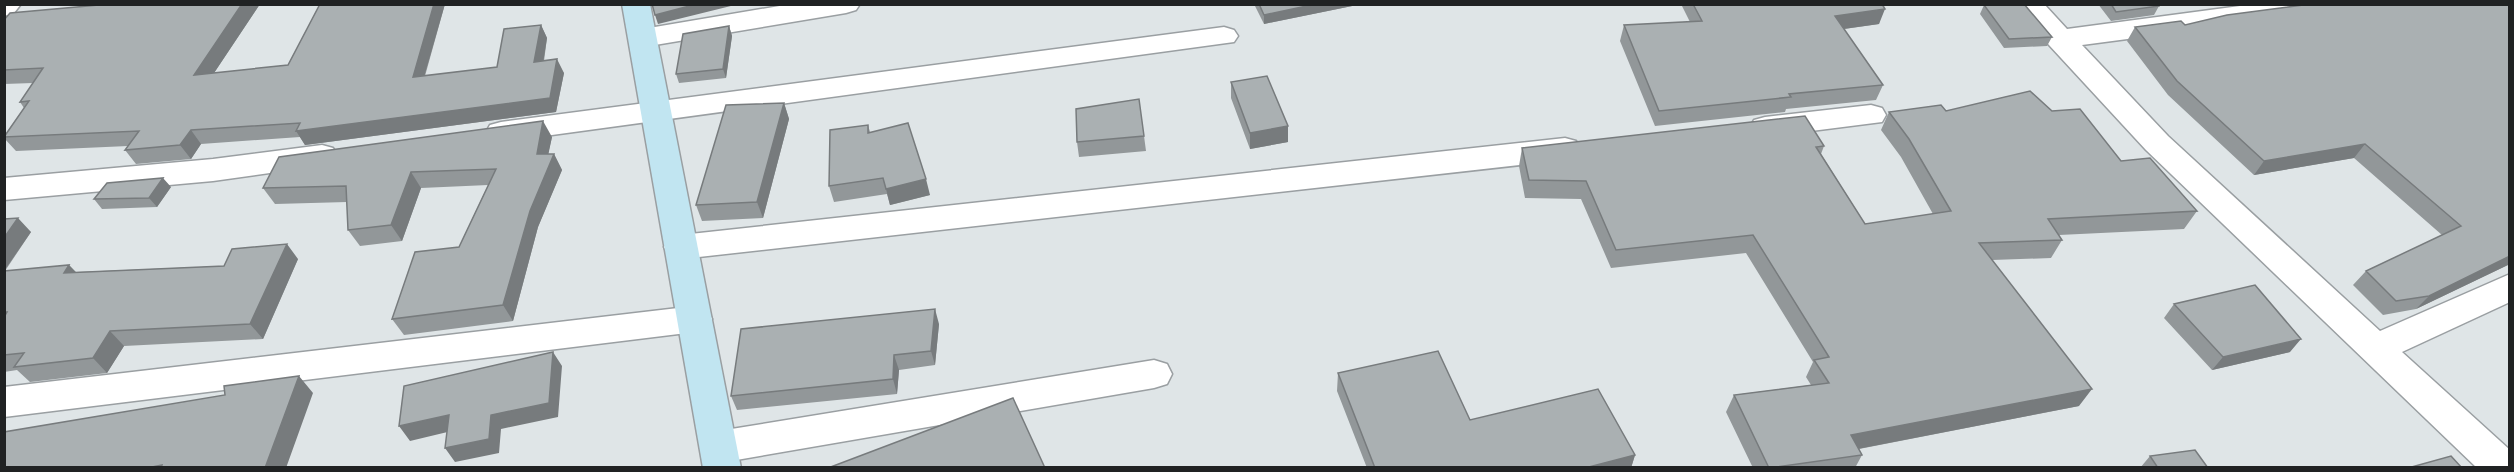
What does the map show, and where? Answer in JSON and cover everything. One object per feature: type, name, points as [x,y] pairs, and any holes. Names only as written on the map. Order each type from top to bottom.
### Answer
[{"type":"main road","points":[[636,4],[720,458]]},
{"type":"street","points":[[643,38],[846,4]]},
{"type":"street","points":[[2028,4],[2157,143],[2503,468]]},
{"type":"street","points":[[2059,39],[2325,4]]},
{"type":"street","points":[[470,136],[1224,36]]},
{"type":"street","points":[[1741,129],[1872,115]]},
{"type":"street","points":[[681,247],[1598,145]]},
{"type":"street","points":[[4,189],[213,170],[353,152]]},
{"type":"street","points":[[2374,349],[2510,287]]},
{"type":"street","points":[[4,402],[695,319]]},
{"type":"street","points":[[720,458],[1154,374]]},
{"type":"building","points":[[110,4],[242,4],[194,75],[288,65],[320,4],[434,4],[413,77],[497,67],[504,29],[541,25],[534,62],[557,59],[550,98],[296,131],[300,123],[191,130],[180,145],[125,150],[139,131],[4,137],[29,101],[20,102],[43,68],[4,70],[4,20],[10,13]]},
{"type":"building","points":[[652,4],[697,4],[655,15]]},
{"type":"building","points":[[1259,4],[1316,4],[1264,15]]},
{"type":"building","points":[[1693,4],[1882,4],[1885,9],[1835,16],[1883,85],[1789,94],[1791,97],[1659,111],[1624,25],[1702,21]]},
{"type":"building","points":[[2024,4],[2052,37],[2009,39],[1984,5]]},
{"type":"building","points":[[2111,4],[2158,4],[2159,6],[2116,12]]},
{"type":"building","points":[[2311,4],[2510,4],[2510,256],[2429,296],[2396,301],[2366,271],[2461,226],[2365,144],[2264,161],[2177,81],[2135,27],[2181,21],[2185,25],[2227,15]]},
{"type":"building","points":[[729,26],[723,69],[676,74],[683,34]]},
{"type":"building","points":[[1267,76],[1288,126],[1250,133],[1231,82]]},
{"type":"building","points":[[2030,91],[2052,111],[2080,109],[2121,161],[2150,158],[2197,211],[2048,219],[2062,240],[1979,243],[2092,389],[1851,435],[1862,455],[1769,468],[1734,395],[1829,383],[1814,360],[1829,357],[1753,235],[1616,250],[1586,181],[1529,180],[1522,148],[1805,116],[1824,146],[1816,147],[1865,224],[1951,211],[1909,139],[1889,112],[1941,105],[1946,111]]},
{"type":"building","points":[[1139,99],[1144,136],[1077,142],[1076,109]]},
{"type":"building","points":[[784,103],[757,202],[696,205],[726,105]]},
{"type":"building","points":[[543,121],[537,154],[554,154],[530,211],[503,305],[392,319],[415,252],[459,247],[496,169],[411,172],[391,225],[348,230],[346,186],[263,188],[279,157]]},
{"type":"building","points":[[908,123],[926,179],[886,189],[883,178],[829,186],[830,130],[868,125],[868,133]]},
{"type":"building","points":[[163,178],[149,198],[94,199],[107,183]]},
{"type":"building","points":[[18,218],[4,238],[4,219]]},
{"type":"building","points":[[287,244],[250,324],[110,331],[93,358],[14,367],[24,353],[4,355],[4,317],[7,312],[4,312],[4,271],[69,265],[64,273],[224,266],[232,249]]},
{"type":"building","points":[[2255,285],[2301,339],[2223,357],[2174,304]]},
{"type":"building","points":[[935,309],[931,351],[894,355],[893,379],[731,396],[741,329]]},
{"type":"building","points":[[1438,351],[1470,420],[1598,389],[1635,455],[1585,468],[1375,468],[1338,373]]},
{"type":"building","points":[[553,352],[549,403],[491,415],[489,439],[445,448],[449,415],[399,426],[404,386]]},
{"type":"building","points":[[299,376],[265,468],[161,468],[162,465],[147,468],[4,468],[4,432],[225,395],[224,386]]},
{"type":"building","points":[[1013,398],[1045,468],[828,468]]},
{"type":"building","points":[[2195,450],[2208,468],[2158,468],[2150,456]]},
{"type":"building","points":[[2451,456],[2462,468],[2408,468]]}]
